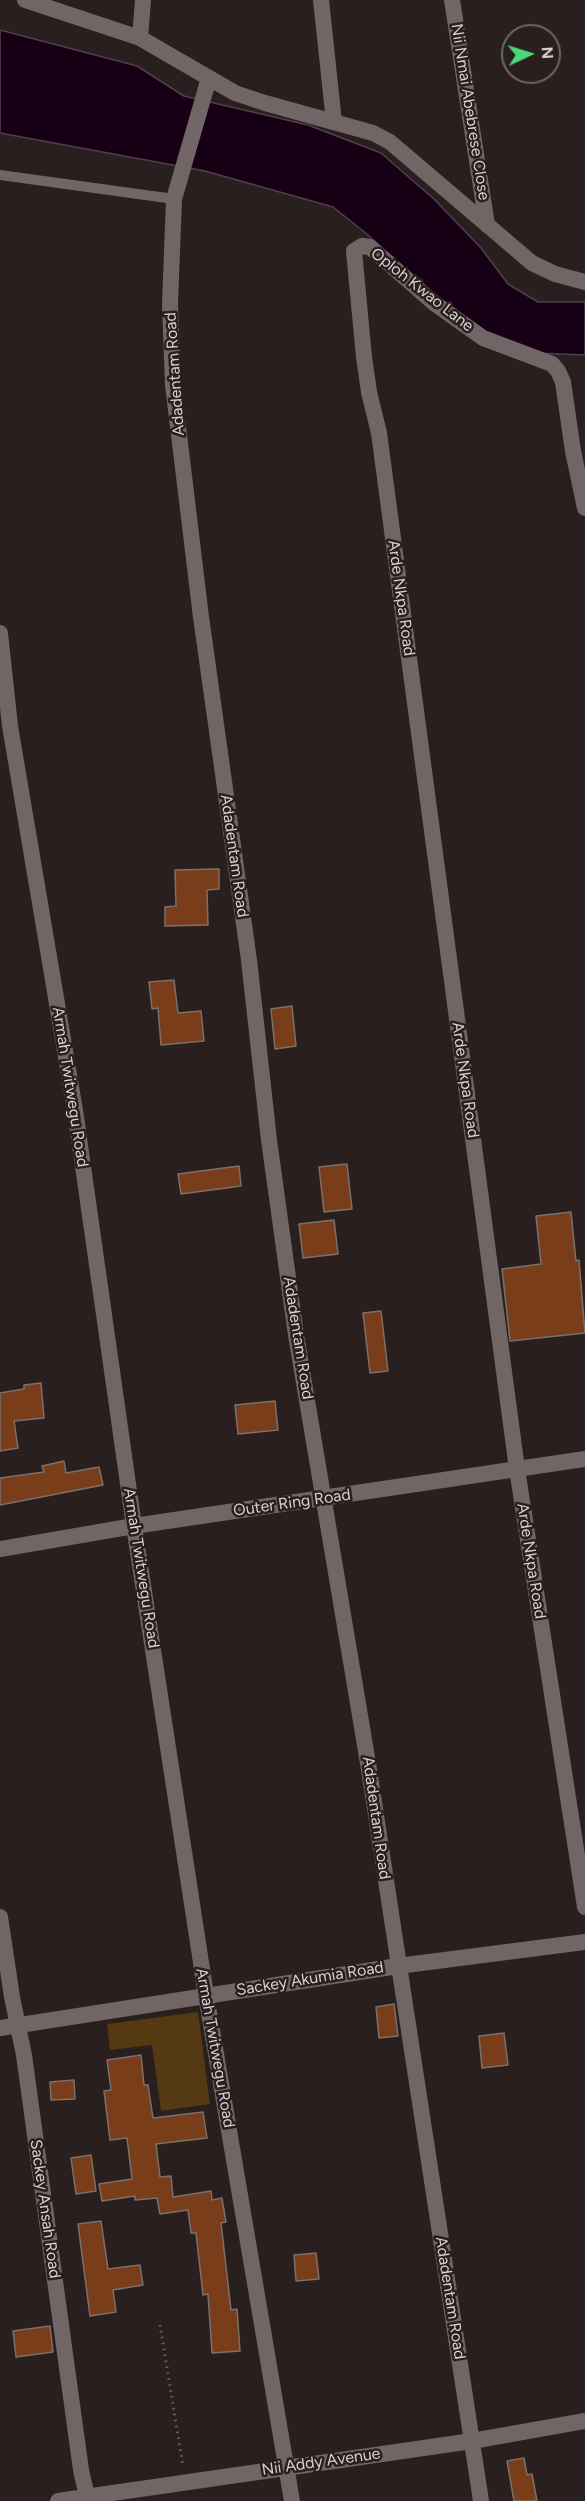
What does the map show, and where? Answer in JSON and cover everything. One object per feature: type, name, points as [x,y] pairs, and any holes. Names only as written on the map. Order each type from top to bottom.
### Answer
[{"type":"street","points":[[25,0],[141,38],[209,78],[245,96],[373,133],[390,141],[532,263],[555,274],[585,282]]},
{"type":"street","points":[[141,38],[143,0]]},
{"type":"street","points":[[321,0],[334,122]]},
{"type":"street","name":"Nii Nmai Abebrese Close","points":[[452,0],[487,225]]},
{"type":"street","name":"Adadentam Road","points":[[209,78],[174,200],[170,304],[175,397],[201,617],[249,960],[269,1140],[296,1335],[325,1498],[481,2501]]},
{"type":"street","name":"Oploh Kwao Lane","points":[[354,251],[362,246],[370,247],[434,303],[483,338],[552,364],[563,382],[573,451],[585,508]]},
{"type":"street","name":"Arde Nkpa Road","points":[[354,251],[366,369],[380,445],[517,1469],[585,1907]]},
{"type":"street","name":"Armah Twitwegu Road","points":[[0,633],[10,726],[75,1110],[134,1526],[206,1995],[292,2501]]},
{"type":"street","name":"Outer Ring Road","points":[[0,1549],[134,1526],[585,1459]]},
{"type":"street","name":"Sackey Ansah Road","points":[[0,1917],[12,1997],[19,2025],[81,2470],[87,2499]]},
{"type":"street","name":"Sackey Akumia Road","points":[[0,2028],[398,1966],[585,1942]]},
{"type":"street","name":"Nii Addy Avenue","points":[[58,2501],[87,2499],[186,2482],[472,2441],[585,2421]]},
{"type":"lane","points":[[0,175],[174,200]]},
{"type":"path","points":[[160,2325],[186,2482]]},
{"type":"shaded area","points":[[0,30],[137,66],[184,96],[308,125],[381,153],[435,200],[481,248],[508,284],[538,302],[585,302],[585,355],[536,353],[495,339],[444,306],[368,235],[333,207],[205,171],[0,133]]},
{"type":"shaded area","points":[[198,2012],[210,2104],[161,2111],[152,2045],[110,2050],[107,2024]]},
{"type":"building","points":[[219,869],[219,889],[207,890],[208,925],[165,926],[165,907],[176,906],[175,870]]},
{"type":"building","points":[[174,980],[178,1013],[201,1011],[204,1041],[161,1045],[158,1008],[152,1009],[149,982]]},
{"type":"building","points":[[292,1006],[296,1046],[275,1049],[271,1009]]},
{"type":"building","points":[[347,1164],[352,1209],[324,1212],[319,1167]]},
{"type":"building","points":[[239,1166],[241,1186],[181,1194],[178,1174]]},
{"type":"building","points":[[571,1212],[576,1261],[579,1260],[585,1333],[510,1341],[502,1269],[541,1264],[536,1216]]},
{"type":"building","points":[[334,1220],[338,1254],[303,1258],[299,1224]]},
{"type":"building","points":[[381,1311],[388,1371],[370,1373],[363,1313]]},
{"type":"building","points":[[41,1383],[44,1418],[14,1421],[18,1448],[0,1451],[0,1393],[24,1389],[24,1385]]},
{"type":"building","points":[[275,1401],[278,1430],[238,1434],[235,1405]]},
{"type":"building","points":[[64,1461],[66,1473],[99,1467],[103,1485],[0,1505],[0,1478],[44,1472],[42,1466]]},
{"type":"building","points":[[394,2004],[398,2036],[379,2038],[376,2007]]},
{"type":"building","points":[[504,2033],[508,2065],[482,2068],[479,2036]]},
{"type":"building","points":[[141,2055],[144,2085],[148,2085],[153,2118],[203,2112],[207,2138],[156,2144],[160,2177],[171,2176],[173,2197],[211,2191],[212,2200],[222,2198],[226,2222],[221,2223],[231,2310],[237,2309],[240,2351],[212,2353],[208,2294],[203,2295],[196,2233],[191,2233],[188,2210],[160,2214],[157,2198],[135,2200],[135,2196],[102,2201],[99,2184],[132,2179],[127,2138],[110,2140],[104,2091],[111,2090],[107,2060]]},
{"type":"building","points":[[74,2080],[75,2099],[51,2100],[50,2082]]},
{"type":"building","points":[[91,2155],[96,2191],[76,2194],[71,2158]]},
{"type":"building","points":[[101,2221],[108,2269],[140,2265],[143,2285],[113,2290],[116,2312],[90,2316],[78,2224]]},
{"type":"building","points":[[316,2253],[319,2279],[296,2281],[294,2255]]},
{"type":"building","points":[[50,2326],[53,2352],[16,2357],[13,2331]]},
{"type":"building","points":[[524,2458],[527,2475],[532,2474],[537,2501],[514,2501],[507,2461]]}]
